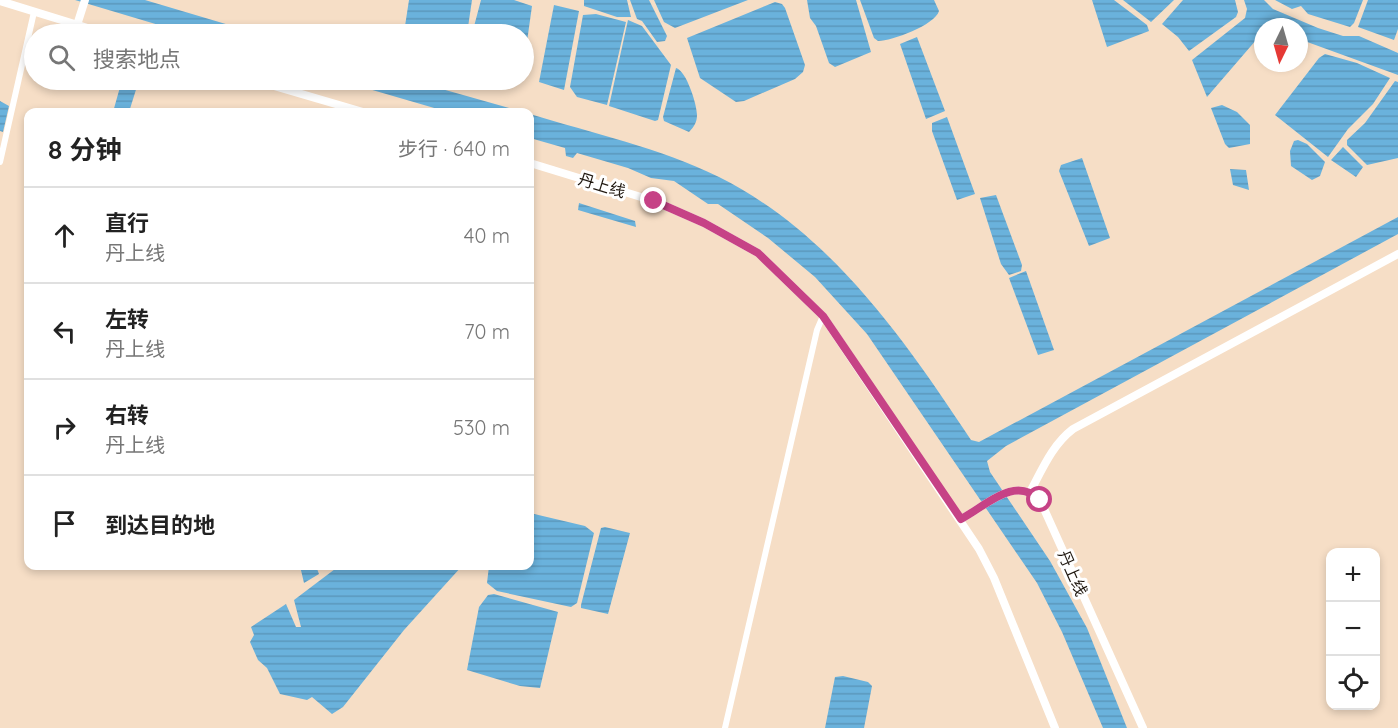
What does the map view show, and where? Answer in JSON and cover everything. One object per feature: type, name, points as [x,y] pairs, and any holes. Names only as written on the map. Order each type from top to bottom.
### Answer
[{"type":"main road","points":[[0,1],[74,24]]},
{"type":"main road","points":[[288,90],[349,108]]},
{"type":"main road","name":"丹上线","points":[[534,164],[654,201],[704,223],[758,253],[823,316],[961,519],[994,578],[1055,728]]},
{"type":"street","points":[[77,24],[83,4]]},
{"type":"street","points":[[31,24],[34,12]]},
{"type":"street","points":[[0,162],[24,56]]},
{"type":"street","points":[[961,519],[1007,491],[1021,489],[1030,492],[1053,449],[1072,429],[1398,254]]},
{"type":"street","points":[[725,728],[817,330],[823,316]]},
{"type":"street","name":"丹上线","points":[[1030,492],[1040,500],[1143,728]]},
{"type":"water","points":[[75,0],[145,0],[225,24],[155,24]]},
{"type":"water","points":[[409,0],[472,0],[468,24],[405,24]]},
{"type":"water","points":[[481,0],[514,0],[532,6],[529,24],[475,24]]},
{"type":"water","points":[[584,0],[627,0],[631,17],[617,17],[584,6]]},
{"type":"water","points":[[630,0],[649,0],[667,36],[665,41],[657,42],[642,21],[637,19]]},
{"type":"water","points":[[654,0],[748,0],[675,28],[664,22]]},
{"type":"water","points":[[807,0],[856,0],[871,52],[835,67],[829,63],[816,26],[810,18]]},
{"type":"water","points":[[860,0],[934,0],[939,11],[930,22],[922,27],[878,41],[874,38]]},
{"type":"water","points":[[1092,0],[1114,0],[1147,25],[1149,31],[1107,47]]},
{"type":"water","points":[[1123,0],[1174,0],[1151,22]]},
{"type":"water","points":[[1183,0],[1235,0],[1238,12],[1236,17],[1189,51],[1178,37],[1162,24]]},
{"type":"water","points":[[1244,0],[1264,0],[1273,9],[1294,18],[1254,18],[1254,42],[1207,97],[1192,60],[1245,18],[1247,9]]},
{"type":"water","points":[[1275,0],[1363,0],[1354,23],[1350,27],[1308,14],[1301,6],[1292,9]]},
{"type":"water","points":[[1368,0],[1398,0],[1398,29],[1394,40],[1358,27]]},
{"type":"water","points":[[775,2],[782,4],[785,8],[805,65],[803,72],[795,79],[744,101],[736,102],[700,78],[687,38]]},
{"type":"water","points":[[554,5],[579,11],[564,90],[539,82]]},
{"type":"water","points":[[596,14],[626,22],[607,105],[577,97],[570,87],[583,15]]},
{"type":"water","points":[[628,20],[642,26],[671,65],[658,120],[655,121],[609,106]]},
{"type":"water","points":[[1308,24],[1343,36],[1359,36],[1398,53],[1398,75],[1308,42]]},
{"type":"water","points":[[917,37],[945,111],[926,119],[900,44]]},
{"type":"water","points":[[1325,54],[1357,63],[1390,78],[1373,104],[1348,129],[1328,157],[1275,115],[1319,58]]},
{"type":"water","points":[[676,68],[687,81],[697,110],[696,122],[689,132],[664,121],[663,117]]},
{"type":"water","points":[[1395,81],[1398,82],[1398,158],[1367,165],[1347,145],[1347,140],[1365,123]]},
{"type":"water","points":[[119,90],[136,90],[130,108],[114,108]]},
{"type":"water","points":[[372,90],[445,90],[509,108],[434,108]]},
{"type":"water","points":[[0,101],[9,106],[3,132],[0,131]]},
{"type":"water","points":[[1222,105],[1237,112],[1250,125],[1250,144],[1229,148],[1225,144],[1211,108]]},
{"type":"water","points":[[534,115],[673,158],[719,177],[759,200],[830,258],[862,292],[919,364],[971,440],[979,442],[1398,217],[1398,234],[1006,446],[987,461],[990,472],[1050,561],[1087,628],[1127,728],[1103,728],[1062,632],[1037,583],[867,334],[815,277],[768,238],[718,204],[708,204],[674,181],[651,178],[628,168],[577,153],[573,158],[566,156],[565,148],[534,139]]},
{"type":"water","points":[[947,117],[975,194],[957,200],[932,131],[932,123]]},
{"type":"water","points":[[1298,140],[1307,144],[1325,162],[1320,176],[1312,180],[1291,166],[1290,151],[1294,141]]},
{"type":"water","points":[[1343,147],[1363,167],[1356,177],[1331,160]]},
{"type":"water","points":[[1082,158],[1110,238],[1089,246],[1059,171],[1061,165]]},
{"type":"water","points":[[1230,169],[1246,170],[1249,190],[1233,185]]},
{"type":"water","points":[[996,195],[1022,265],[1021,271],[1009,275],[1001,264],[980,198]]},
{"type":"water","points":[[579,203],[635,221],[636,227],[578,210]]},
{"type":"water","points":[[1026,271],[1054,350],[1038,355],[1009,278]]},
{"type":"water","points":[[534,514],[585,526],[594,533],[577,603],[571,607],[497,591],[487,583],[489,570],[534,570]]},
{"type":"water","points":[[601,528],[630,533],[608,614],[581,608]]},
{"type":"water","points":[[301,570],[318,570],[319,574],[304,583]]},
{"type":"water","points":[[334,570],[458,570],[404,630],[343,707],[332,714],[312,697],[307,700],[280,694],[267,668],[258,660],[250,642],[254,635],[251,627],[286,604],[296,627],[301,627],[294,600]]},
{"type":"water","points":[[494,594],[558,612],[540,688],[520,686],[467,670],[479,607],[488,595]]},
{"type":"water","points":[[843,676],[868,682],[872,686],[864,728],[825,728],[835,677]]},
{"type":"route","points":[[654,201],[704,223],[758,253],[823,316],[961,519],[1010,490],[1021,489],[1030,492],[1040,500]]}]
